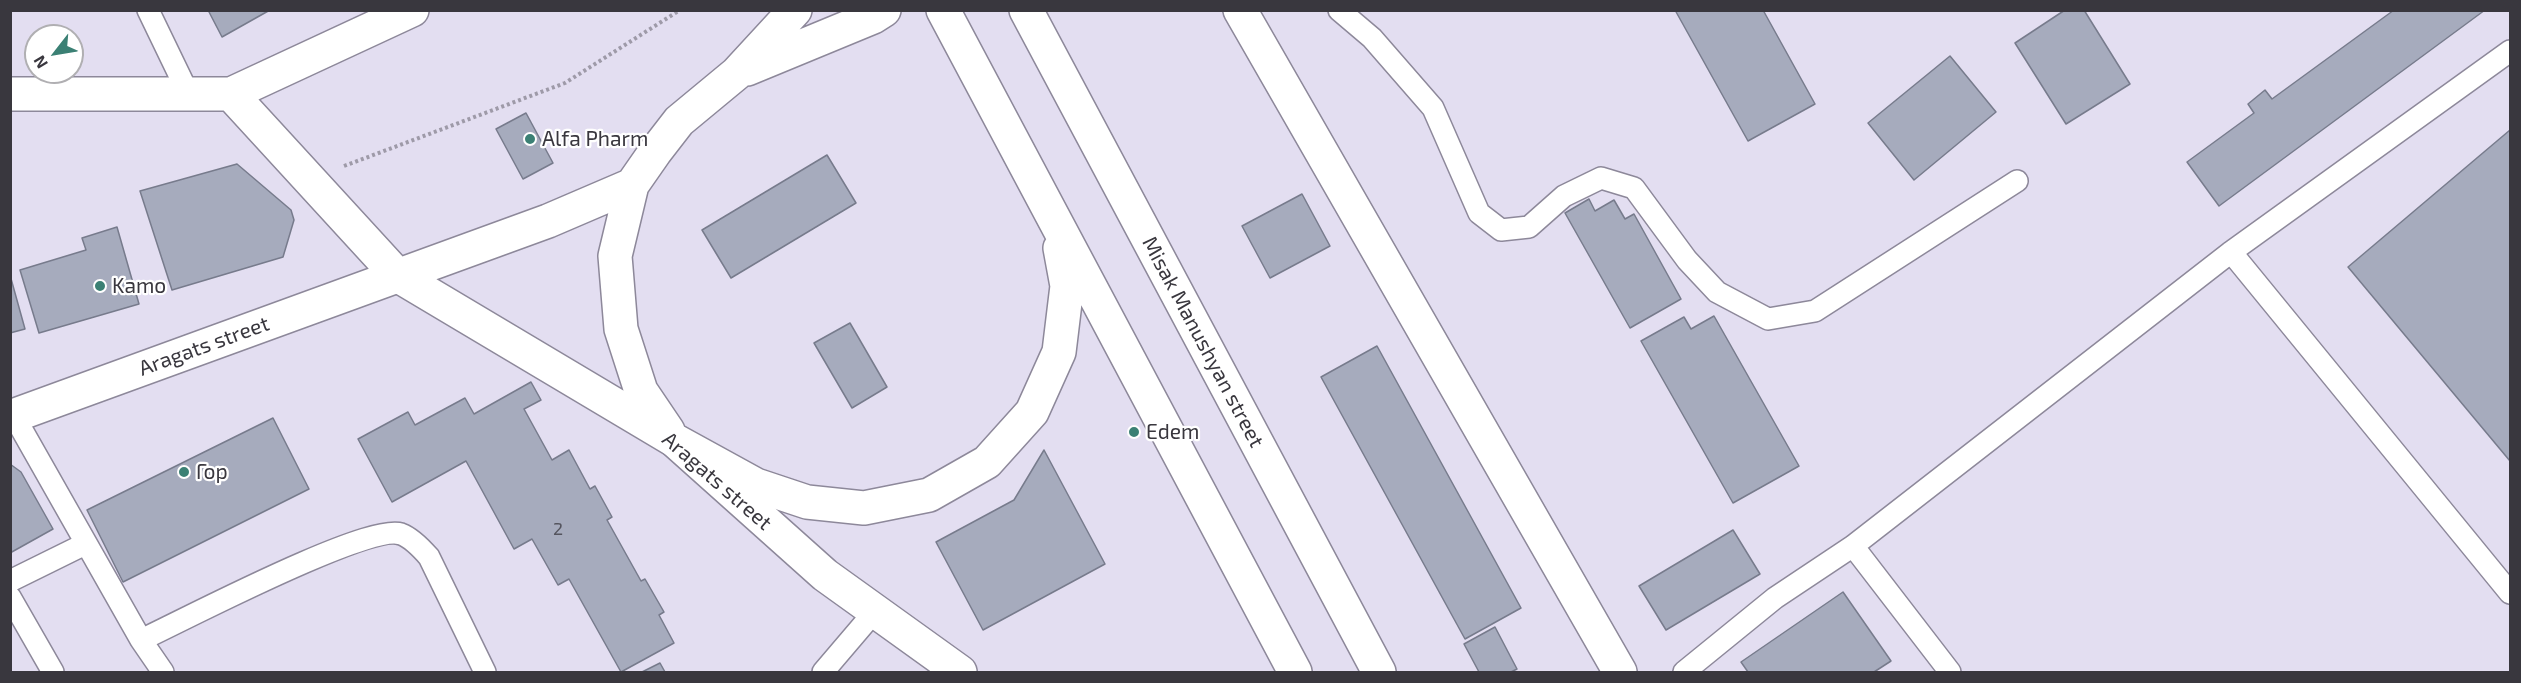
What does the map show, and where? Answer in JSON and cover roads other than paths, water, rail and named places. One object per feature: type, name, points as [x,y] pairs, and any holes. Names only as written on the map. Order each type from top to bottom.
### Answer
[{"type":"main road","points":[[795,10],[737,73],[680,122],[632,185],[615,256],[621,329],[641,391],[674,440],[756,485],[807,502],[864,508],[929,495],[987,462],[1032,412],[1059,352],[1067,286],[1054,220]]},
{"type":"main road","points":[[737,73],[873,17],[884,10]]},
{"type":"main road","points":[[943,10],[1295,672]]},
{"type":"main road","name":"Misak Manushyan street","points":[[1026,10],[1379,672]]},
{"type":"main road","points":[[1240,10],[1620,672]]},
{"type":"main road","points":[[10,94],[231,94],[407,12]]},
{"type":"main road","points":[[231,94],[397,274]]},
{"type":"main road","name":"Aragats street","points":[[12,416],[397,274],[548,221],[632,185]]},
{"type":"main road","name":"Aragats street","points":[[397,274],[674,440],[825,575],[960,672]]},
{"type":"lane","points":[[148,10],[189,95]]},
{"type":"lane","points":[[1339,10],[1372,38],[1433,108],[1479,213],[1501,230],[1529,227],[1564,196],[1600,178],[1634,188],[1687,260],[1717,292],[1768,319],[1815,311],[2017,181]]},
{"type":"lane","points":[[1684,672],[1774,598],[1853,546],[2232,252],[2511,51]]},
{"type":"lane","points":[[2232,252],[2511,593]]},
{"type":"lane","points":[[12,416],[141,640],[163,672]]},
{"type":"lane","points":[[141,640],[338,547],[383,533],[401,534],[419,546],[429,557],[485,672]]},
{"type":"lane","points":[[10,581],[85,544]]},
{"type":"lane","points":[[1853,546],[1950,672]]},
{"type":"lane","points":[[10,597],[53,672]]},
{"type":"lane","points":[[823,672],[874,611]]},
{"type":"place","name":"Alfa Pharm","points":[[530,139]]},
{"type":"place","name":"Kamo","points":[[100,286]]},
{"type":"place","name":"Edem","points":[[1134,432]]},
{"type":"place","name":"Гор","points":[[184,472]]}]
